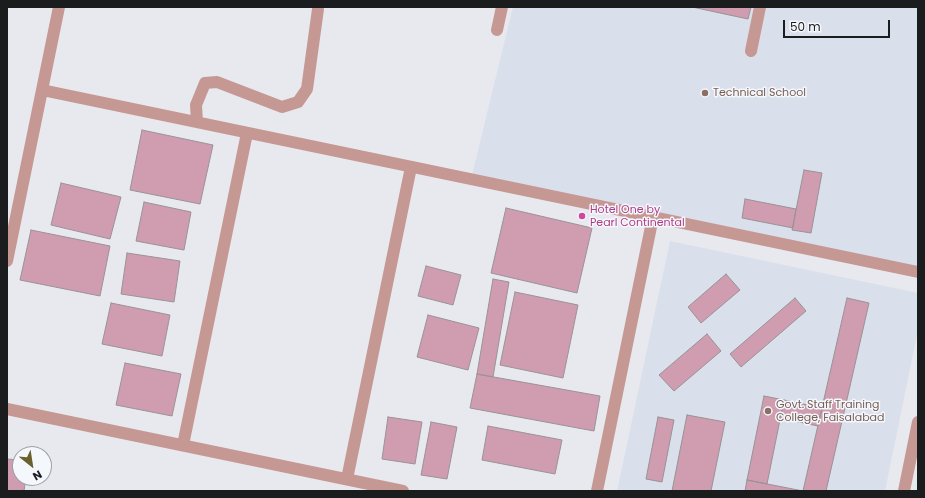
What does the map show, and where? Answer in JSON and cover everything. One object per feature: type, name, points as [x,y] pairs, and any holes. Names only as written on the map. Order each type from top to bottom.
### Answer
[{"type":"street","points":[[7,261],[58,7]]},
{"type":"street","points":[[497,30],[502,7]]},
{"type":"street","points":[[751,51],[760,7]]},
{"type":"street","points":[[197,122],[196,105],[205,83],[217,82],[282,107],[298,102],[307,88],[318,9]]},
{"type":"street","points":[[42,90],[918,272]]},
{"type":"street","points":[[183,445],[247,133]]},
{"type":"street","points":[[347,479],[411,167]]},
{"type":"street","points":[[597,491],[653,217]]},
{"type":"street","points":[[7,409],[403,491]]},
{"type":"street","points":[[904,491],[918,422]]},
{"type":"shaded area","name":"Technical School","points":[[513,7],[918,7],[918,272],[471,179]]},
{"type":"shaded area","name":"Govt. Staff Training College, Faisalabad","points":[[670,241],[918,293],[918,330],[885,491],[617,491]]},
{"type":"building","points":[[692,7],[751,7],[748,19]]},
{"type":"building","points":[[142,130],[213,145],[200,204],[130,190]]},
{"type":"building","points":[[804,170],[822,173],[811,233],[792,230]]},
{"type":"building","points":[[61,183],[121,197],[110,239],[51,225]]},
{"type":"building","points":[[745,199],[796,209],[793,228],[742,218]]},
{"type":"building","points":[[144,202],[191,212],[184,250],[136,241]]},
{"type":"building","points":[[506,208],[592,228],[577,293],[491,273]]},
{"type":"building","points":[[31,230],[110,246],[100,296],[20,280]]},
{"type":"building","points":[[127,253],[180,261],[174,302],[121,294]]},
{"type":"building","points":[[426,266],[461,275],[453,305],[418,296]]},
{"type":"building","points":[[726,274],[740,290],[701,323],[688,307]]},
{"type":"building","points":[[493,279],[509,282],[493,377],[477,374]]},
{"type":"building","points":[[515,292],[578,305],[563,378],[500,365]]},
{"type":"building","points":[[795,298],[806,311],[741,367],[730,354]]},
{"type":"building","points":[[847,298],[869,303],[826,491],[803,491]]},
{"type":"building","points":[[111,303],[170,315],[162,356],[102,344]]},
{"type":"building","points":[[428,315],[479,328],[468,370],[417,357]]},
{"type":"building","points":[[707,334],[721,351],[674,391],[659,375]]},
{"type":"building","points":[[125,363],[181,374],[172,416],[116,405]]},
{"type":"building","points":[[477,374],[600,396],[594,431],[470,408]]},
{"type":"building","points":[[764,396],[784,400],[767,484],[747,480]]},
{"type":"building","points":[[784,400],[822,408],[818,426],[780,418]]},
{"type":"building","points":[[687,415],[725,422],[711,491],[672,491]]},
{"type":"building","points":[[388,417],[422,422],[415,464],[382,459]]},
{"type":"building","points":[[658,417],[674,420],[662,482],[646,479]]},
{"type":"building","points":[[431,422],[457,427],[447,479],[421,475]]},
{"type":"building","points":[[488,426],[562,440],[555,474],[482,460]]},
{"type":"building","points":[[7,459],[12,459],[12,486],[25,486],[24,491],[7,491]]},
{"type":"building","points":[[747,480],[803,491],[745,491]]},
{"type":"place","name":"Technical School","points":[[705,93]]},
{"type":"place","name":"Hotel One by Pearl Continental","points":[[582,216]]},
{"type":"place","name":"Govt. Staff Training College, Faisalabad","points":[[768,411]]}]
